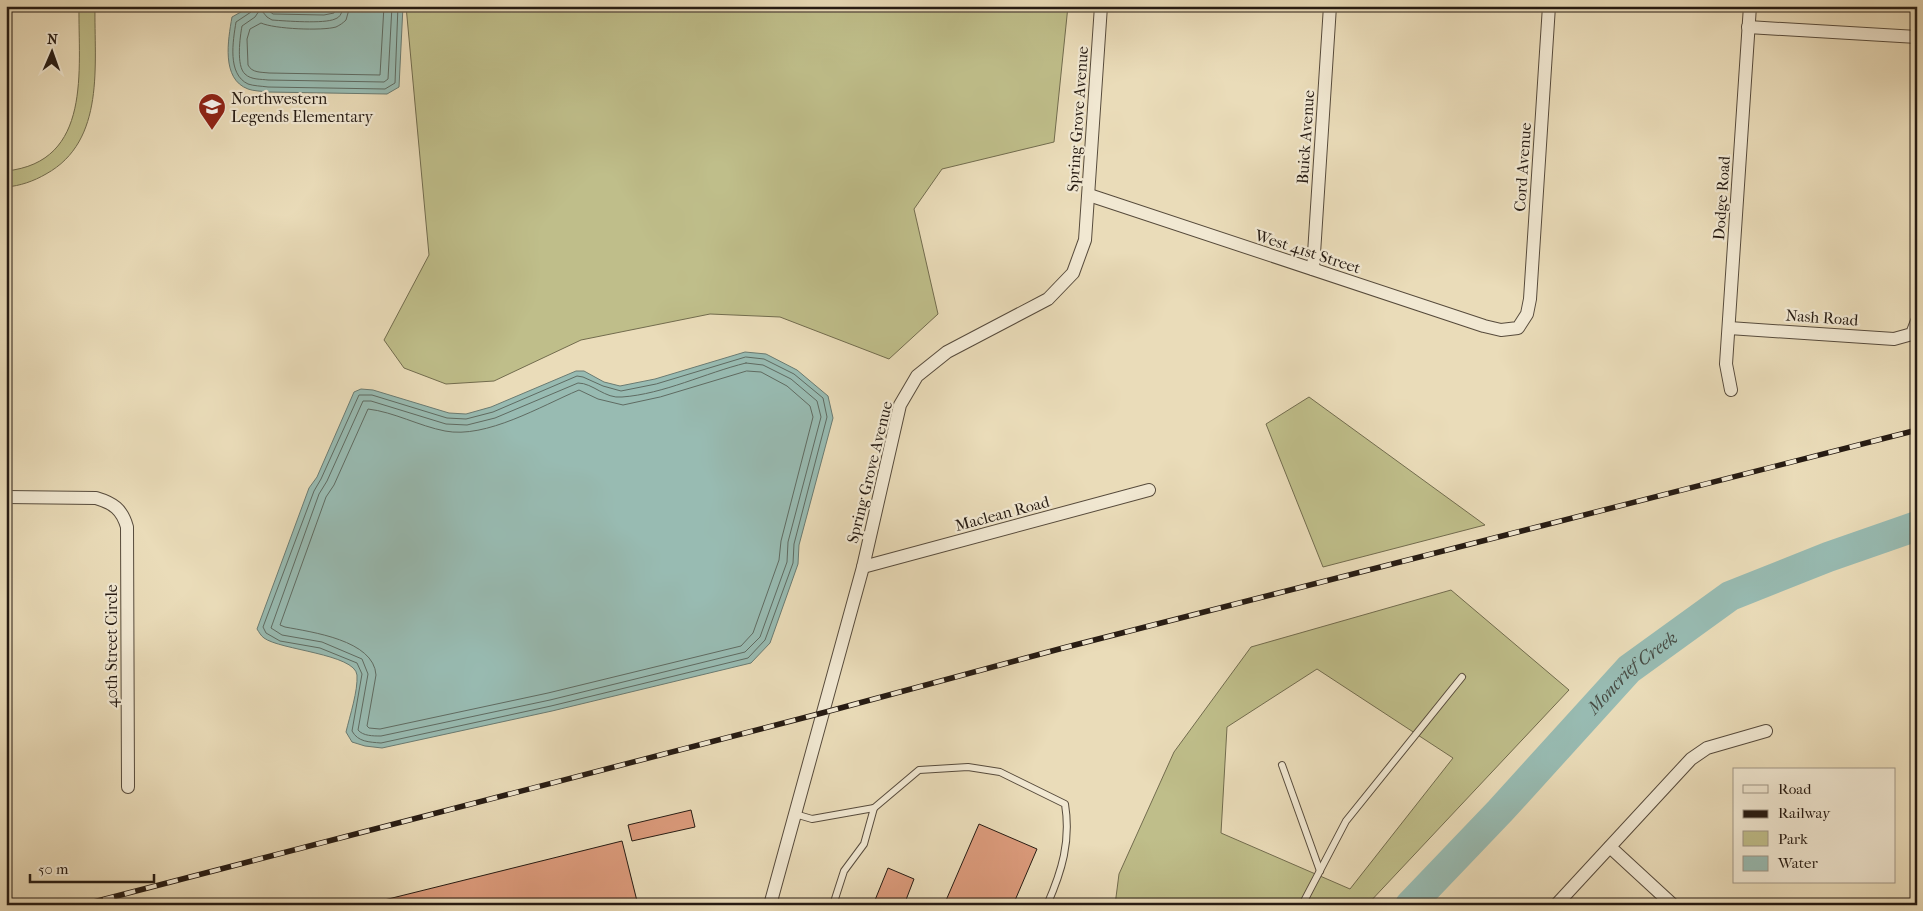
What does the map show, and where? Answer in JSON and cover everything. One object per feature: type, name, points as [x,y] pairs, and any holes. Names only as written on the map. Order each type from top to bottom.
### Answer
[{"type":"street","name":"Spring Grove Avenue","points":[[770,905],[862,567],[900,406],[917,376],[948,352],[1048,299],[1073,274],[1085,240],[1101,6]]},
{"type":"street","name":"Buick Avenue","points":[[1313,270],[1330,6]]},
{"type":"street","name":"Cord Avenue","points":[[1518,328],[1527,314],[1530,299],[1549,6]]},
{"type":"street","name":"Dodge Road","points":[[1731,390],[1726,364],[1750,6]]},
{"type":"street","points":[[1748,27],[1917,37]]},
{"type":"street","name":"West 41st Street","points":[[1089,195],[1484,326],[1502,330],[1518,328]]},
{"type":"street","name":"Nash Road","points":[[1729,328],[1894,338],[1912,334],[1917,321]]},
{"type":"street","name":"Maclean Road","points":[[862,567],[1149,490]]},
{"type":"street","name":"40th Street Circle","points":[[6,497],[96,498],[108,501],[118,507],[124,517],[127,527],[128,787]]},
{"type":"street","points":[[1556,905],[1691,759],[1707,748],[1766,731]]},
{"type":"street","points":[[1610,847],[1673,905]]},
{"type":"lane","points":[[1302,905],[1346,821],[1462,677]]},
{"type":"lane","points":[[1282,765],[1320,870]]},
{"type":"lane","points":[[795,814],[812,819],[874,808],[919,770],[968,767],[1000,772],[1065,804],[1068,824],[1061,873],[1047,905]]},
{"type":"lane","points":[[833,905],[844,871],[864,844],[874,808]]},
{"type":"green space","points":[[79,6],[95,6],[95,76],[88,122],[79,142],[65,160],[37,179],[6,187],[6,171],[34,164],[54,150],[67,131],[75,109],[78,84]]},
{"type":"green space","points":[[406,6],[1068,6],[1054,142],[942,169],[914,209],[938,314],[889,359],[780,317],[710,314],[581,340],[494,381],[446,384],[404,368],[384,340],[429,255]]},
{"type":"green space","points":[[1309,397],[1485,525],[1323,567],[1266,424]]},
{"type":"green space","points":[[1451,590],[1569,690],[1367,905],[1115,905],[1119,874],[1174,752],[1251,647]],"holes":[[[1317,669],[1453,758],[1350,889],[1221,833],[1227,727]]]},
{"type":"water","points":[[342,6],[403,6],[399,87],[387,94],[267,92],[248,89],[239,84],[234,77],[228,58],[232,17],[248,8],[324,10]]},
{"type":"water","points":[[745,352],[766,354],[797,370],[828,396],[833,418],[799,545],[798,564],[770,643],[751,663],[552,711],[382,748],[352,742],[346,732],[356,688],[357,675],[353,668],[331,657],[273,642],[263,637],[257,629],[309,488],[317,477],[354,392],[361,389],[373,390],[449,413],[466,414],[491,407],[576,371],[584,371],[604,382],[620,386],[655,379]]},
{"type":"building","points":[[691,810],[695,827],[632,841],[628,825]]},
{"type":"building","points":[[979,824],[1037,849],[1013,905],[944,905]]},
{"type":"building","points":[[622,841],[638,905],[364,905]]},
{"type":"building","points":[[888,868],[914,879],[904,905],[873,905]]},
{"type":"waterway","name":"Moncrief Creek","points":[[1410,905],[1500,811],[1629,669],[1730,596],[1828,557],[1917,526]]},
{"type":"railway","points":[[82,905],[822,713],[1063,648],[1917,430]]},
{"type":"place","name":"Northwestern Legends Elementary","points":[[212,131]]}]
